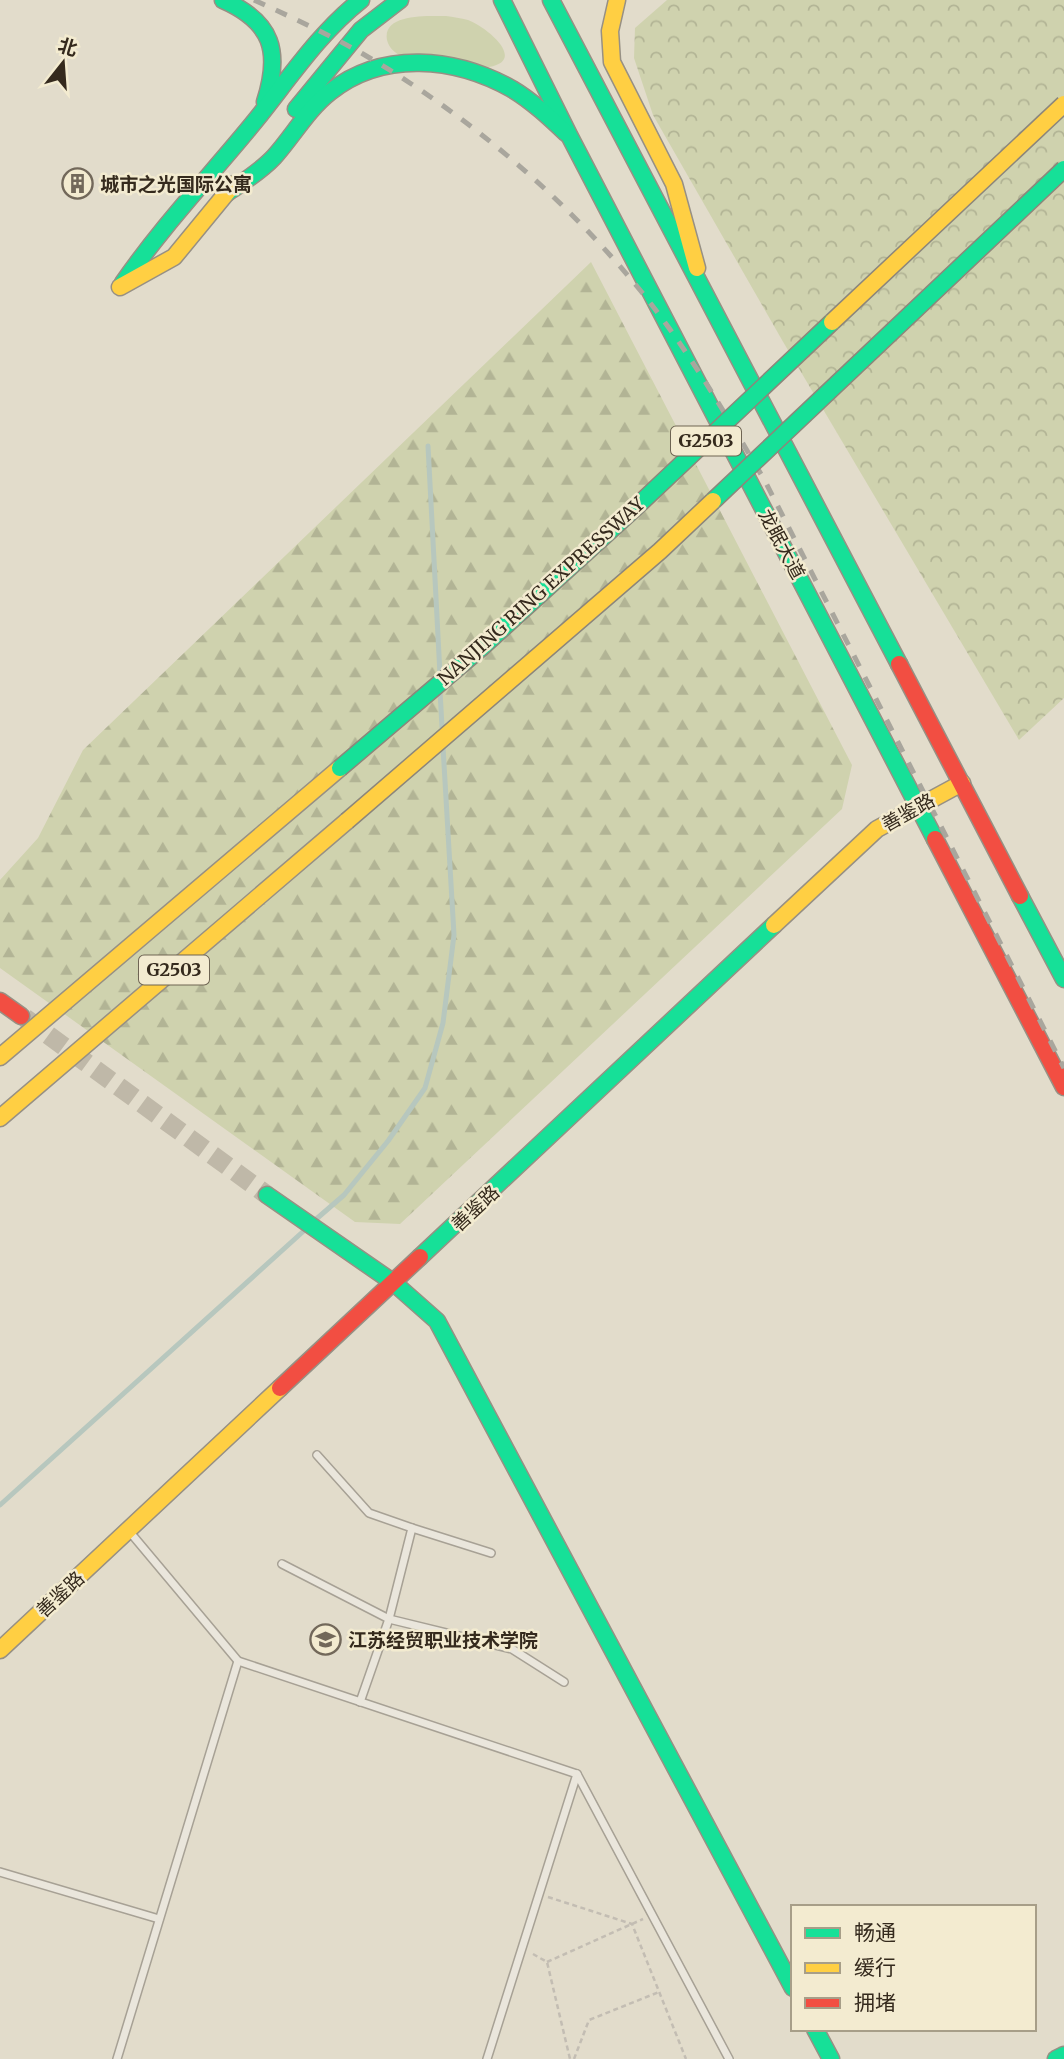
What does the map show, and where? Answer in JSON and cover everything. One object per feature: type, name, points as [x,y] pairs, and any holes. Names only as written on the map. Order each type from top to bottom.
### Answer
[{"type":"main road","points":[[223,0],[256,18],[267,33],[274,51],[274,74],[266,101],[253,123]]},
{"type":"main road","points":[[361,0],[338,18],[153,240],[120,287],[174,257],[361,30],[400,0]]},
{"type":"main road","name":"龙眠大道","points":[[502,0],[569,135],[1064,1087]]},
{"type":"main road","points":[[551,0],[1064,979]]},
{"type":"main road","points":[[617,0],[608,40],[612,62],[674,184],[705,296]]},
{"type":"main road","points":[[227,193],[267,164],[330,91],[364,71],[390,64],[445,64],[479,74],[511,89],[545,113],[569,135]]},
{"type":"main road","name":"NANJING RING EXPRESSWAY","points":[[0,1057],[481,648],[635,508],[1064,104]]},
{"type":"main road","name":"G2503","points":[[0,1118],[660,551],[1064,169]]},
{"type":"main road","name":"善鉴路","points":[[0,1650],[877,829],[962,783]]},
{"type":"main road","points":[[0,1001],[21,1016]]},
{"type":"main road","points":[[267,1195],[394,1283],[437,1321],[791,1984]]},
{"type":"main road","points":[[816,2031],[831,2059]]},
{"type":"main road","points":[[1056,2059],[1064,2055]]},
{"type":"lane","points":[[317,1455],[369,1513],[491,1553]]},
{"type":"lane","points":[[360,1702],[388,1619],[412,1528]]},
{"type":"lane","points":[[128,1530],[238,1661],[577,1774],[729,2059]]},
{"type":"lane","points":[[282,1564],[388,1619],[512,1649],[564,1682]]},
{"type":"lane","points":[[117,2059],[238,1661]]},
{"type":"lane","points":[[486,2059],[577,1774]]},
{"type":"lane","points":[[0,1872],[159,1919]]},
{"type":"path","points":[[539,1894],[632,1924]]},
{"type":"path","points":[[547,1962],[652,1915]]},
{"type":"path","points":[[632,1924],[686,2059]]},
{"type":"path","points":[[522,1947],[547,1962],[572,2059]]},
{"type":"path","points":[[572,2059],[589,2020],[659,1992]]},
{"type":"green space","points":[[667,0],[1064,0],[1064,698],[1019,740],[782,340],[653,115],[634,58],[635,28]]},
{"type":"green space","points":[[419,16],[446,16],[468,20],[484,29],[500,43],[505,58],[489,67],[401,56],[389,45],[387,31],[399,21]]},
{"type":"green space","points":[[591,262],[852,765],[842,809],[400,1224],[355,1222],[0,968],[0,880],[38,838],[83,750]]},
{"type":"waterway","points":[[428,446],[440,674]]},
{"type":"waterway","points":[[440,691],[442,727]]},
{"type":"waterway","points":[[314,1221],[344,1195],[388,1141],[425,1088],[443,1023],[454,935],[443,747]]},
{"type":"waterway","points":[[0,1505],[307,1228]]},
{"type":"tunnel","points":[[25,1018],[267,1195]]},
{"type":"railway","points":[[254,0],[363,54],[440,103],[546,190],[610,255],[658,312],[706,383],[765,481],[1064,1068]]},
{"type":"traffic: fast","points":[[223,0],[253,18],[269,40],[272,68],[265,102]]},
{"type":"traffic: fast","points":[[123,283],[154,241],[305,57],[361,0]]},
{"type":"traffic: fast","points":[[296,109],[361,30],[400,0]]},
{"type":"traffic: fast","points":[[502,0],[569,135],[935,839]]},
{"type":"traffic: fast","points":[[551,0],[899,664]]},
{"type":"traffic: fast","points":[[227,193],[269,162],[314,107],[330,92],[351,78],[396,64],[443,65],[490,78],[526,99],[566,133]]},
{"type":"traffic: fast","points":[[713,501],[1064,169]]},
{"type":"traffic: fast","points":[[340,768],[481,648],[635,508],[832,322]]},
{"type":"traffic: fast","points":[[1020,896],[1064,979]]},
{"type":"traffic: fast","points":[[420,1257],[774,925]]},
{"type":"traffic: fast","points":[[267,1195],[394,1283],[437,1321],[791,1984]]},
{"type":"traffic: fast","points":[[816,2031],[831,2059]]},
{"type":"traffic: fast","points":[[1056,2059],[1064,2055]]},
{"type":"traffic: slow","points":[[617,0],[610,31],[612,62],[674,184],[697,268]]},
{"type":"traffic: slow","points":[[832,322],[1064,104]]},
{"type":"traffic: slow","points":[[120,287],[174,257],[234,184]]},
{"type":"traffic: slow","points":[[347,821],[660,551],[713,501]]},
{"type":"traffic: slow","points":[[0,1057],[340,768]]},
{"type":"traffic: slow","points":[[774,925],[877,829],[962,783]]},
{"type":"traffic: slow","points":[[0,1118],[347,821]]},
{"type":"traffic: slow","points":[[0,1650],[280,1388]]},
{"type":"traffic: jam","points":[[899,664],[1020,896]]},
{"type":"traffic: jam","points":[[935,839],[1064,1087]]},
{"type":"traffic: jam","points":[[0,1001],[21,1016]]},
{"type":"traffic: jam","points":[[280,1388],[420,1257]]},
{"type":"place","name":"城市之光国际公寓","points":[[77,184]]},
{"type":"place","name":"江苏经贸职业技术学院","points":[[325,1640]]}]
